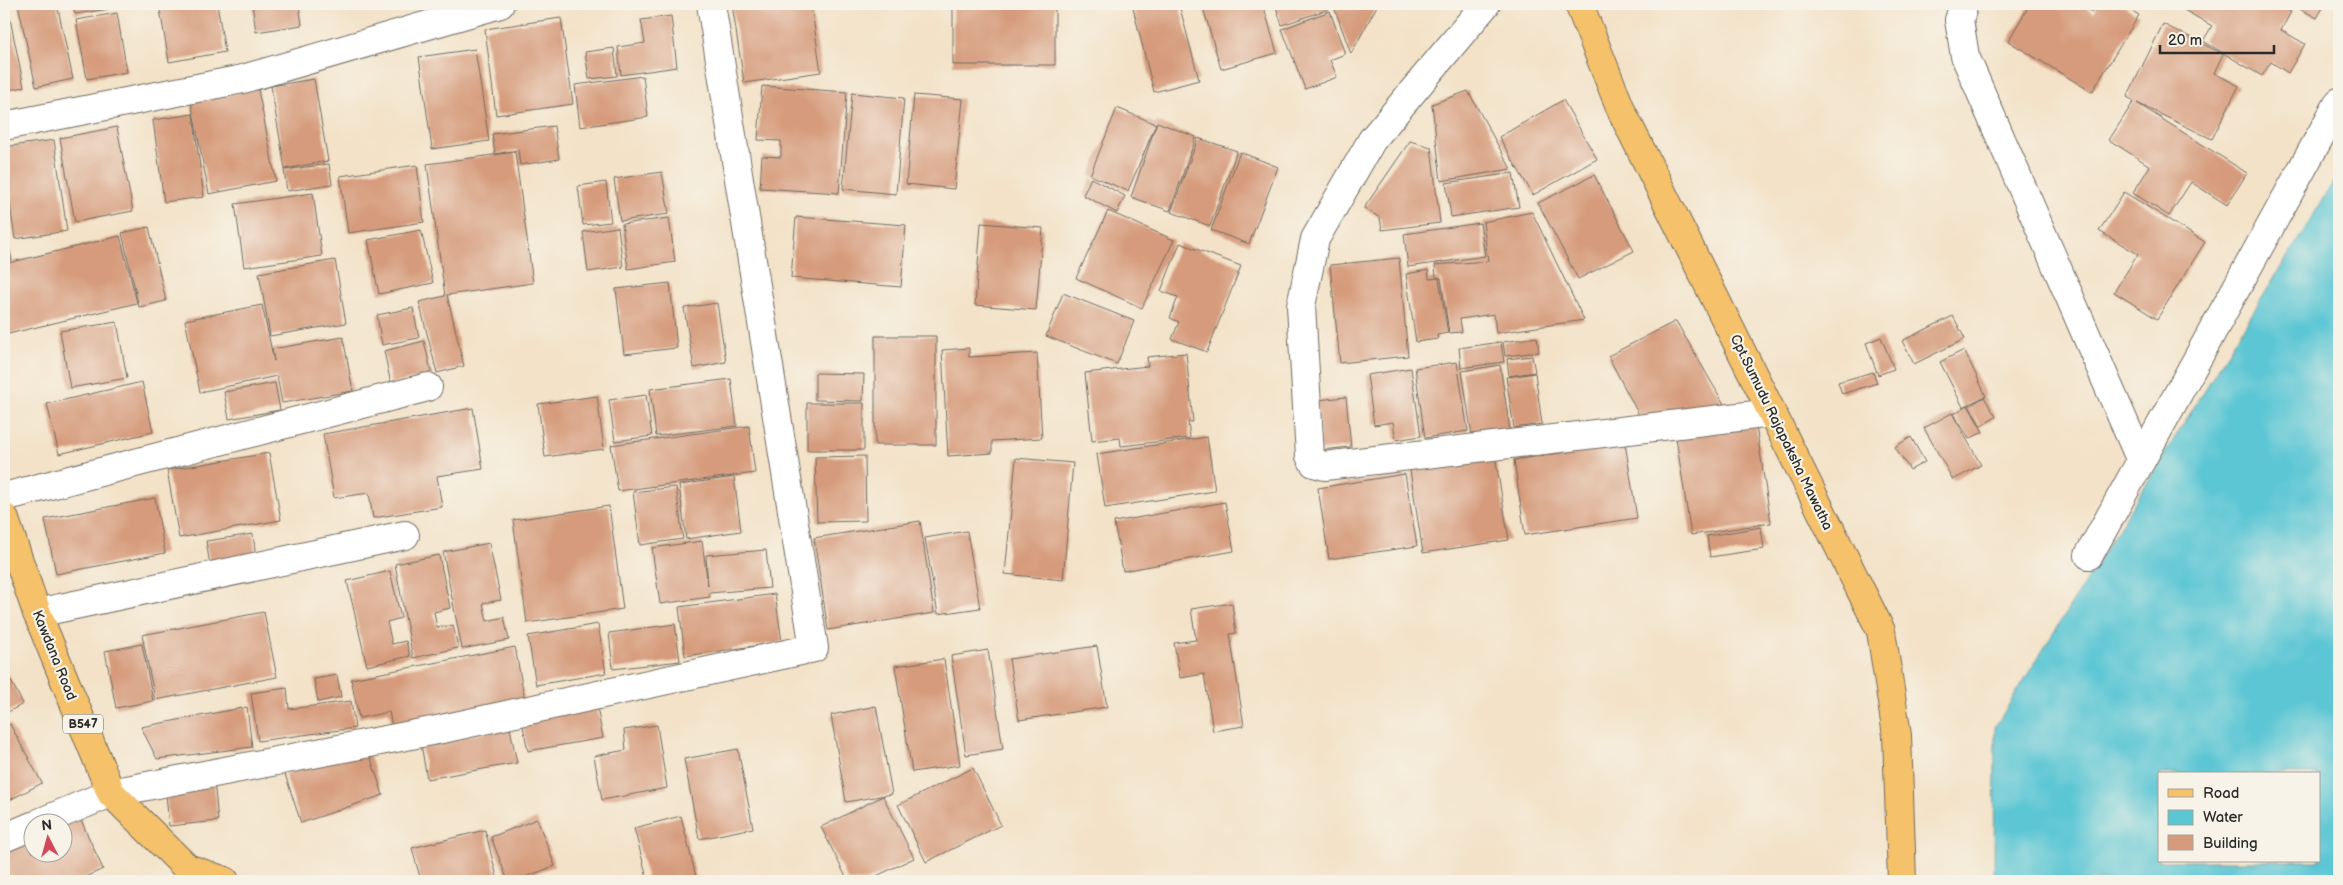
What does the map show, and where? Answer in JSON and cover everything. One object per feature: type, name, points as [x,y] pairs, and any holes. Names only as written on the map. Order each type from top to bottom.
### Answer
[{"type":"main road","name":"Cpt.Sumudu Rajapaksha Mawatha","points":[[1579,4],[1622,112],[1881,631],[1897,736],[1902,881]]},
{"type":"main road","name":"Kawdana Road","points":[[4,517],[37,613],[111,793],[187,875],[225,881]]},
{"type":"street","points":[[4,126],[244,79],[500,4]]},
{"type":"street","points":[[65,812],[111,793],[442,729],[814,648],[711,4]]},
{"type":"street","points":[[1486,4],[1372,140],[1315,239],[1301,306],[1310,456],[1314,463],[1326,466],[1772,413]]},
{"type":"street","points":[[1964,4],[1959,20],[1964,56],[2141,461]]},
{"type":"street","points":[[2088,555],[2339,102]]},
{"type":"street","points":[[4,497],[428,387]]},
{"type":"street","points":[[37,613],[405,536]]},
{"type":"street","points":[[4,838],[22,830]]},
{"type":"water","points":[[2339,174],[2339,881],[1994,881],[1995,727]]},
{"type":"building","points":[[4,4],[7,4],[24,87],[4,91]]},
{"type":"building","points":[[18,4],[57,4],[73,79],[36,87]]},
{"type":"building","points":[[73,4],[109,4],[109,9],[75,14]]},
{"type":"building","points":[[159,4],[217,4],[225,52],[169,62]]},
{"type":"building","points":[[252,4],[299,4],[302,25],[256,32]]},
{"type":"building","points":[[336,4],[362,4],[362,5],[337,8]]},
{"type":"building","points":[[732,4],[811,4],[821,72],[744,83]]},
{"type":"building","points":[[953,4],[1055,4],[1055,65],[953,65]]},
{"type":"building","points":[[1132,4],[1179,4],[1199,80],[1154,92]]},
{"type":"building","points":[[1202,4],[1263,4],[1277,53],[1221,69]]},
{"type":"building","points":[[1275,4],[1327,4],[1329,9],[1282,25]]},
{"type":"building","points":[[1333,4],[1378,4],[1351,54]]},
{"type":"building","points":[[2030,4],[2079,4],[2094,13],[2100,4],[2120,4],[2139,15],[2092,92],[2008,41]]},
{"type":"building","points":[[2174,4],[2277,4],[2291,12],[2281,30],[2305,44],[2288,73],[2271,62],[2262,76],[2203,41],[2212,26]]},
{"type":"building","points":[[2291,4],[2325,4],[2317,18]]},
{"type":"building","points":[[1330,11],[1345,54],[1330,60],[1337,77],[1305,89],[1282,29]]},
{"type":"building","points":[[117,13],[127,72],[87,79],[76,20]]},
{"type":"building","points":[[671,16],[677,67],[621,75],[618,47],[645,43],[641,20]]},
{"type":"building","points":[[561,18],[573,104],[496,115],[485,29]]},
{"type":"building","points":[[2163,24],[2223,54],[2214,73],[2239,86],[2212,139],[2137,103],[2247,173],[2227,205],[2191,182],[2169,216],[2133,193],[2150,166],[2109,140],[2134,101],[2127,97]]},
{"type":"building","points":[[614,48],[617,76],[589,79],[585,52]]},
{"type":"building","points":[[475,49],[489,141],[432,149],[419,57]]},
{"type":"building","points":[[643,76],[648,117],[580,127],[575,85]]},
{"type":"building","points":[[314,79],[328,161],[285,169],[271,86]]},
{"type":"building","points":[[762,86],[847,92],[839,193],[760,188],[762,156],[781,157],[781,141],[758,140]]},
{"type":"building","points":[[258,89],[276,181],[209,194],[191,102]]},
{"type":"building","points":[[1468,91],[1511,169],[1441,181],[1432,104]]},
{"type":"building","points":[[852,93],[904,98],[896,194],[843,189]]},
{"type":"building","points":[[914,95],[963,99],[954,189],[906,184]]},
{"type":"building","points":[[1563,100],[1597,159],[1533,195],[1499,137]]},
{"type":"building","points":[[1117,108],[1156,124],[1128,191],[1090,175]]},
{"type":"building","points":[[193,114],[204,197],[164,202],[153,120]]},
{"type":"building","points":[[1157,122],[1196,137],[1170,211],[1131,197]]},
{"type":"building","points":[[554,126],[559,159],[520,165],[518,150],[495,154],[492,134]]},
{"type":"building","points":[[117,127],[133,211],[75,222],[60,138]]},
{"type":"building","points":[[1198,138],[1237,151],[1210,226],[1171,212]]},
{"type":"building","points":[[54,140],[67,231],[15,239],[4,165],[4,147]]},
{"type":"building","points":[[1410,141],[1431,147],[1440,223],[1382,230],[1380,218],[1364,208]]},
{"type":"building","points":[[515,152],[533,283],[447,295],[464,366],[437,373],[419,302],[445,296],[427,164]]},
{"type":"building","points":[[1240,152],[1278,167],[1249,244],[1211,230]]},
{"type":"building","points":[[329,164],[332,184],[287,191],[284,170]]},
{"type":"building","points":[[417,165],[424,222],[348,233],[340,176]]},
{"type":"building","points":[[662,172],[669,214],[620,221],[614,179]]},
{"type":"building","points":[[1513,173],[1519,207],[1451,217],[1446,183]]},
{"type":"building","points":[[1594,175],[1634,251],[1578,279],[1538,203]]},
{"type":"building","points":[[1091,178],[1125,196],[1117,213],[1083,195]]},
{"type":"building","points":[[606,182],[611,222],[583,225],[578,186]]},
{"type":"building","points":[[2124,192],[2205,242],[2157,319],[2114,292],[2138,254],[2099,231]]},
{"type":"building","points":[[313,193],[322,256],[244,267],[235,204]]},
{"type":"building","points":[[1108,211],[1174,240],[1142,308],[1076,278]]},
{"type":"building","points":[[1532,212],[1584,320],[1496,333],[1494,314],[1460,319],[1462,332],[1449,333],[1441,278],[1436,277],[1435,265],[1488,261],[1483,222]]},
{"type":"building","points":[[796,217],[906,225],[901,287],[791,278]]},
{"type":"building","points":[[669,218],[675,262],[628,269],[622,224]]},
{"type":"building","points":[[981,223],[1043,228],[1036,310],[975,305]]},
{"type":"building","points":[[1480,223],[1485,256],[1408,267],[1404,234]]},
{"type":"building","points":[[4,224],[12,260],[4,262]]},
{"type":"building","points":[[149,227],[166,301],[139,307],[122,233]]},
{"type":"building","points":[[618,227],[623,267],[588,272],[583,232]]},
{"type":"building","points":[[421,230],[433,283],[379,294],[368,240]]},
{"type":"building","points":[[120,236],[137,303],[4,335],[4,264]]},
{"type":"building","points":[[1180,243],[1241,266],[1207,352],[1172,339],[1179,322],[1170,318],[1178,297],[1161,291]]},
{"type":"building","points":[[1399,258],[1408,356],[1340,363],[1330,265]]},
{"type":"building","points":[[335,260],[346,323],[270,336],[259,273]]},
{"type":"building","points":[[1428,270],[1429,279],[1439,278],[1448,333],[1437,335],[1438,339],[1416,342],[1406,274]]},
{"type":"building","points":[[670,283],[677,348],[624,354],[616,289]]},
{"type":"building","points":[[1063,293],[1134,321],[1117,364],[1046,336]]},
{"type":"building","points":[[717,303],[726,362],[694,368],[684,308]]},
{"type":"building","points":[[262,305],[274,361],[272,349],[343,337],[353,391],[282,403],[277,376],[200,392],[185,320]]},
{"type":"building","points":[[413,308],[419,338],[382,345],[377,315]]},
{"type":"building","points":[[1953,316],[1965,339],[1914,364],[1902,341]]},
{"type":"building","points":[[1676,321],[1724,404],[1640,417],[1608,356]]},
{"type":"building","points":[[117,322],[127,378],[70,388],[60,331]]},
{"type":"building","points":[[875,336],[936,336],[936,445],[875,445]]},
{"type":"building","points":[[1537,337],[1539,352],[1505,356],[1503,342]]},
{"type":"building","points":[[1881,337],[1894,369],[1878,375],[1866,343]]},
{"type":"building","points":[[424,341],[432,375],[391,384],[384,351]]},
{"type":"building","points":[[1501,342],[1504,362],[1461,368],[1459,348]]},
{"type":"building","points":[[969,348],[969,357],[1037,353],[1042,438],[992,441],[992,453],[948,456],[942,350]]},
{"type":"building","points":[[1964,350],[1986,396],[1963,407],[1940,362]]},
{"type":"building","points":[[1186,353],[1193,422],[1188,422],[1190,438],[1121,446],[1120,438],[1092,441],[1085,373],[1148,366],[1147,357]]},
{"type":"building","points":[[1532,356],[1535,372],[1509,376],[1507,359]]},
{"type":"building","points":[[1457,362],[1468,431],[1425,438],[1415,368]]},
{"type":"building","points":[[1500,365],[1510,430],[1472,436],[1462,371]]},
{"type":"building","points":[[1411,368],[1421,436],[1396,440],[1393,422],[1374,425],[1367,375]]},
{"type":"building","points":[[1873,372],[1877,383],[1842,394],[1838,382]]},
{"type":"building","points":[[815,373],[864,374],[863,401],[815,400]]},
{"type":"building","points":[[1535,373],[1542,424],[1514,428],[1506,377]]},
{"type":"building","points":[[731,379],[737,426],[656,436],[650,389]]},
{"type":"building","points":[[142,382],[153,432],[59,454],[47,404]]},
{"type":"building","points":[[275,383],[280,410],[229,419],[224,392]]},
{"type":"building","points":[[646,395],[652,436],[615,441],[609,400]]},
{"type":"building","points":[[597,396],[604,449],[545,457],[538,404]]},
{"type":"building","points":[[1346,397],[1351,447],[1321,450],[1317,400]]},
{"type":"building","points":[[1984,397],[1996,417],[1981,426],[1969,406]]},
{"type":"building","points":[[807,403],[864,403],[864,450],[807,450]]},
{"type":"building","points":[[1968,405],[1983,432],[1969,439],[1954,414]]},
{"type":"building","points":[[473,408],[483,469],[437,476],[442,507],[373,518],[369,493],[334,498],[323,434]]},
{"type":"building","points":[[1952,413],[1981,465],[1953,480],[1924,428]]},
{"type":"building","points":[[749,426],[755,473],[618,491],[611,445]]},
{"type":"building","points":[[1756,426],[1771,523],[1691,535],[1676,438]]},
{"type":"building","points":[[1207,437],[1215,491],[1105,508],[1097,454]]},
{"type":"building","points":[[1911,437],[1925,462],[1910,470],[1895,447]]},
{"type":"building","points":[[1625,443],[1637,518],[1525,535],[1514,460]]},
{"type":"building","points":[[269,453],[281,520],[179,538],[167,470]]},
{"type":"building","points":[[865,456],[866,521],[817,522],[815,457]]},
{"type":"building","points":[[1495,456],[1509,540],[1423,553],[1410,470]]},
{"type":"building","points":[[1016,458],[1073,463],[1063,580],[1005,574]]},
{"type":"building","points":[[1405,474],[1417,546],[1329,559],[1318,488]]},
{"type":"building","points":[[734,477],[741,531],[686,539],[679,485]]},
{"type":"building","points":[[676,487],[683,539],[640,545],[633,492]]},
{"type":"building","points":[[155,498],[165,553],[56,574],[45,519]]},
{"type":"building","points":[[1225,502],[1234,551],[1123,571],[1114,522]]},
{"type":"building","points":[[609,506],[623,609],[527,623],[513,520]]},
{"type":"building","points":[[920,521],[934,613],[828,630],[814,538]]},
{"type":"building","points":[[1761,527],[1764,549],[1710,557],[1707,536]]},
{"type":"building","points":[[967,531],[980,608],[938,614],[925,538]]},
{"type":"building","points":[[253,534],[256,558],[210,565],[206,541]]},
{"type":"building","points":[[702,541],[708,586],[706,555],[766,550],[770,588],[709,593],[710,597],[660,604],[652,548]]},
{"type":"building","points":[[489,543],[501,600],[483,603],[487,621],[504,617],[509,640],[462,649],[443,552]]},
{"type":"building","points":[[439,555],[450,608],[434,612],[437,628],[453,625],[458,648],[413,658],[395,564]]},
{"type":"building","points":[[390,571],[401,618],[387,622],[392,644],[406,641],[410,656],[367,666],[347,581]]},
{"type":"building","points":[[775,594],[782,642],[685,656],[679,607]]},
{"type":"building","points":[[1232,603],[1236,633],[1230,634],[1244,726],[1213,731],[1204,674],[1180,678],[1174,643],[1196,640],[1191,609]]},
{"type":"building","points":[[264,612],[277,677],[155,700],[142,635]]},
{"type":"building","points":[[598,624],[606,673],[536,685],[528,636]]},
{"type":"building","points":[[675,624],[680,661],[613,669],[609,633]]},
{"type":"building","points":[[142,644],[153,701],[116,708],[105,651]]},
{"type":"building","points":[[1097,646],[1107,707],[1019,720],[1009,659]]},
{"type":"building","points":[[515,647],[525,701],[392,726],[389,712],[359,718],[351,679]]},
{"type":"building","points":[[988,650],[1003,749],[966,755],[951,656]]},
{"type":"building","points":[[944,659],[960,765],[912,772],[895,666]]},
{"type":"building","points":[[4,667],[23,704],[4,714]]},
{"type":"building","points":[[337,675],[341,697],[318,702],[314,679]]},
{"type":"building","points":[[287,688],[289,709],[351,701],[355,728],[258,741],[251,693]]},
{"type":"building","points":[[876,706],[892,794],[846,802],[831,715]]},
{"type":"building","points":[[247,707],[252,747],[157,759],[141,727]]},
{"type":"building","points":[[597,707],[603,738],[528,751],[522,721]]},
{"type":"building","points":[[10,724],[42,783],[4,803],[4,727]]},
{"type":"building","points":[[657,725],[667,788],[602,800],[594,756],[626,750],[624,730]]},
{"type":"building","points":[[510,728],[517,763],[427,779],[421,744]]},
{"type":"building","points":[[367,747],[383,795],[301,823],[285,774]]},
{"type":"building","points":[[738,749],[753,828],[699,839],[684,759]]},
{"type":"building","points":[[973,768],[1001,825],[926,862],[898,805]]},
{"type":"building","points":[[214,779],[218,821],[169,826],[165,784]]},
{"type":"building","points":[[883,796],[914,858],[866,881],[848,881],[821,827]]},
{"type":"building","points":[[681,816],[697,881],[648,881],[634,828]]},
{"type":"building","points":[[80,818],[103,869],[76,881],[4,881],[4,851],[22,843],[22,862],[72,862],[72,822]]},
{"type":"building","points":[[537,819],[555,866],[514,881],[508,881],[491,837]]},
{"type":"building","points":[[485,830],[498,881],[421,881],[412,848]]}]
